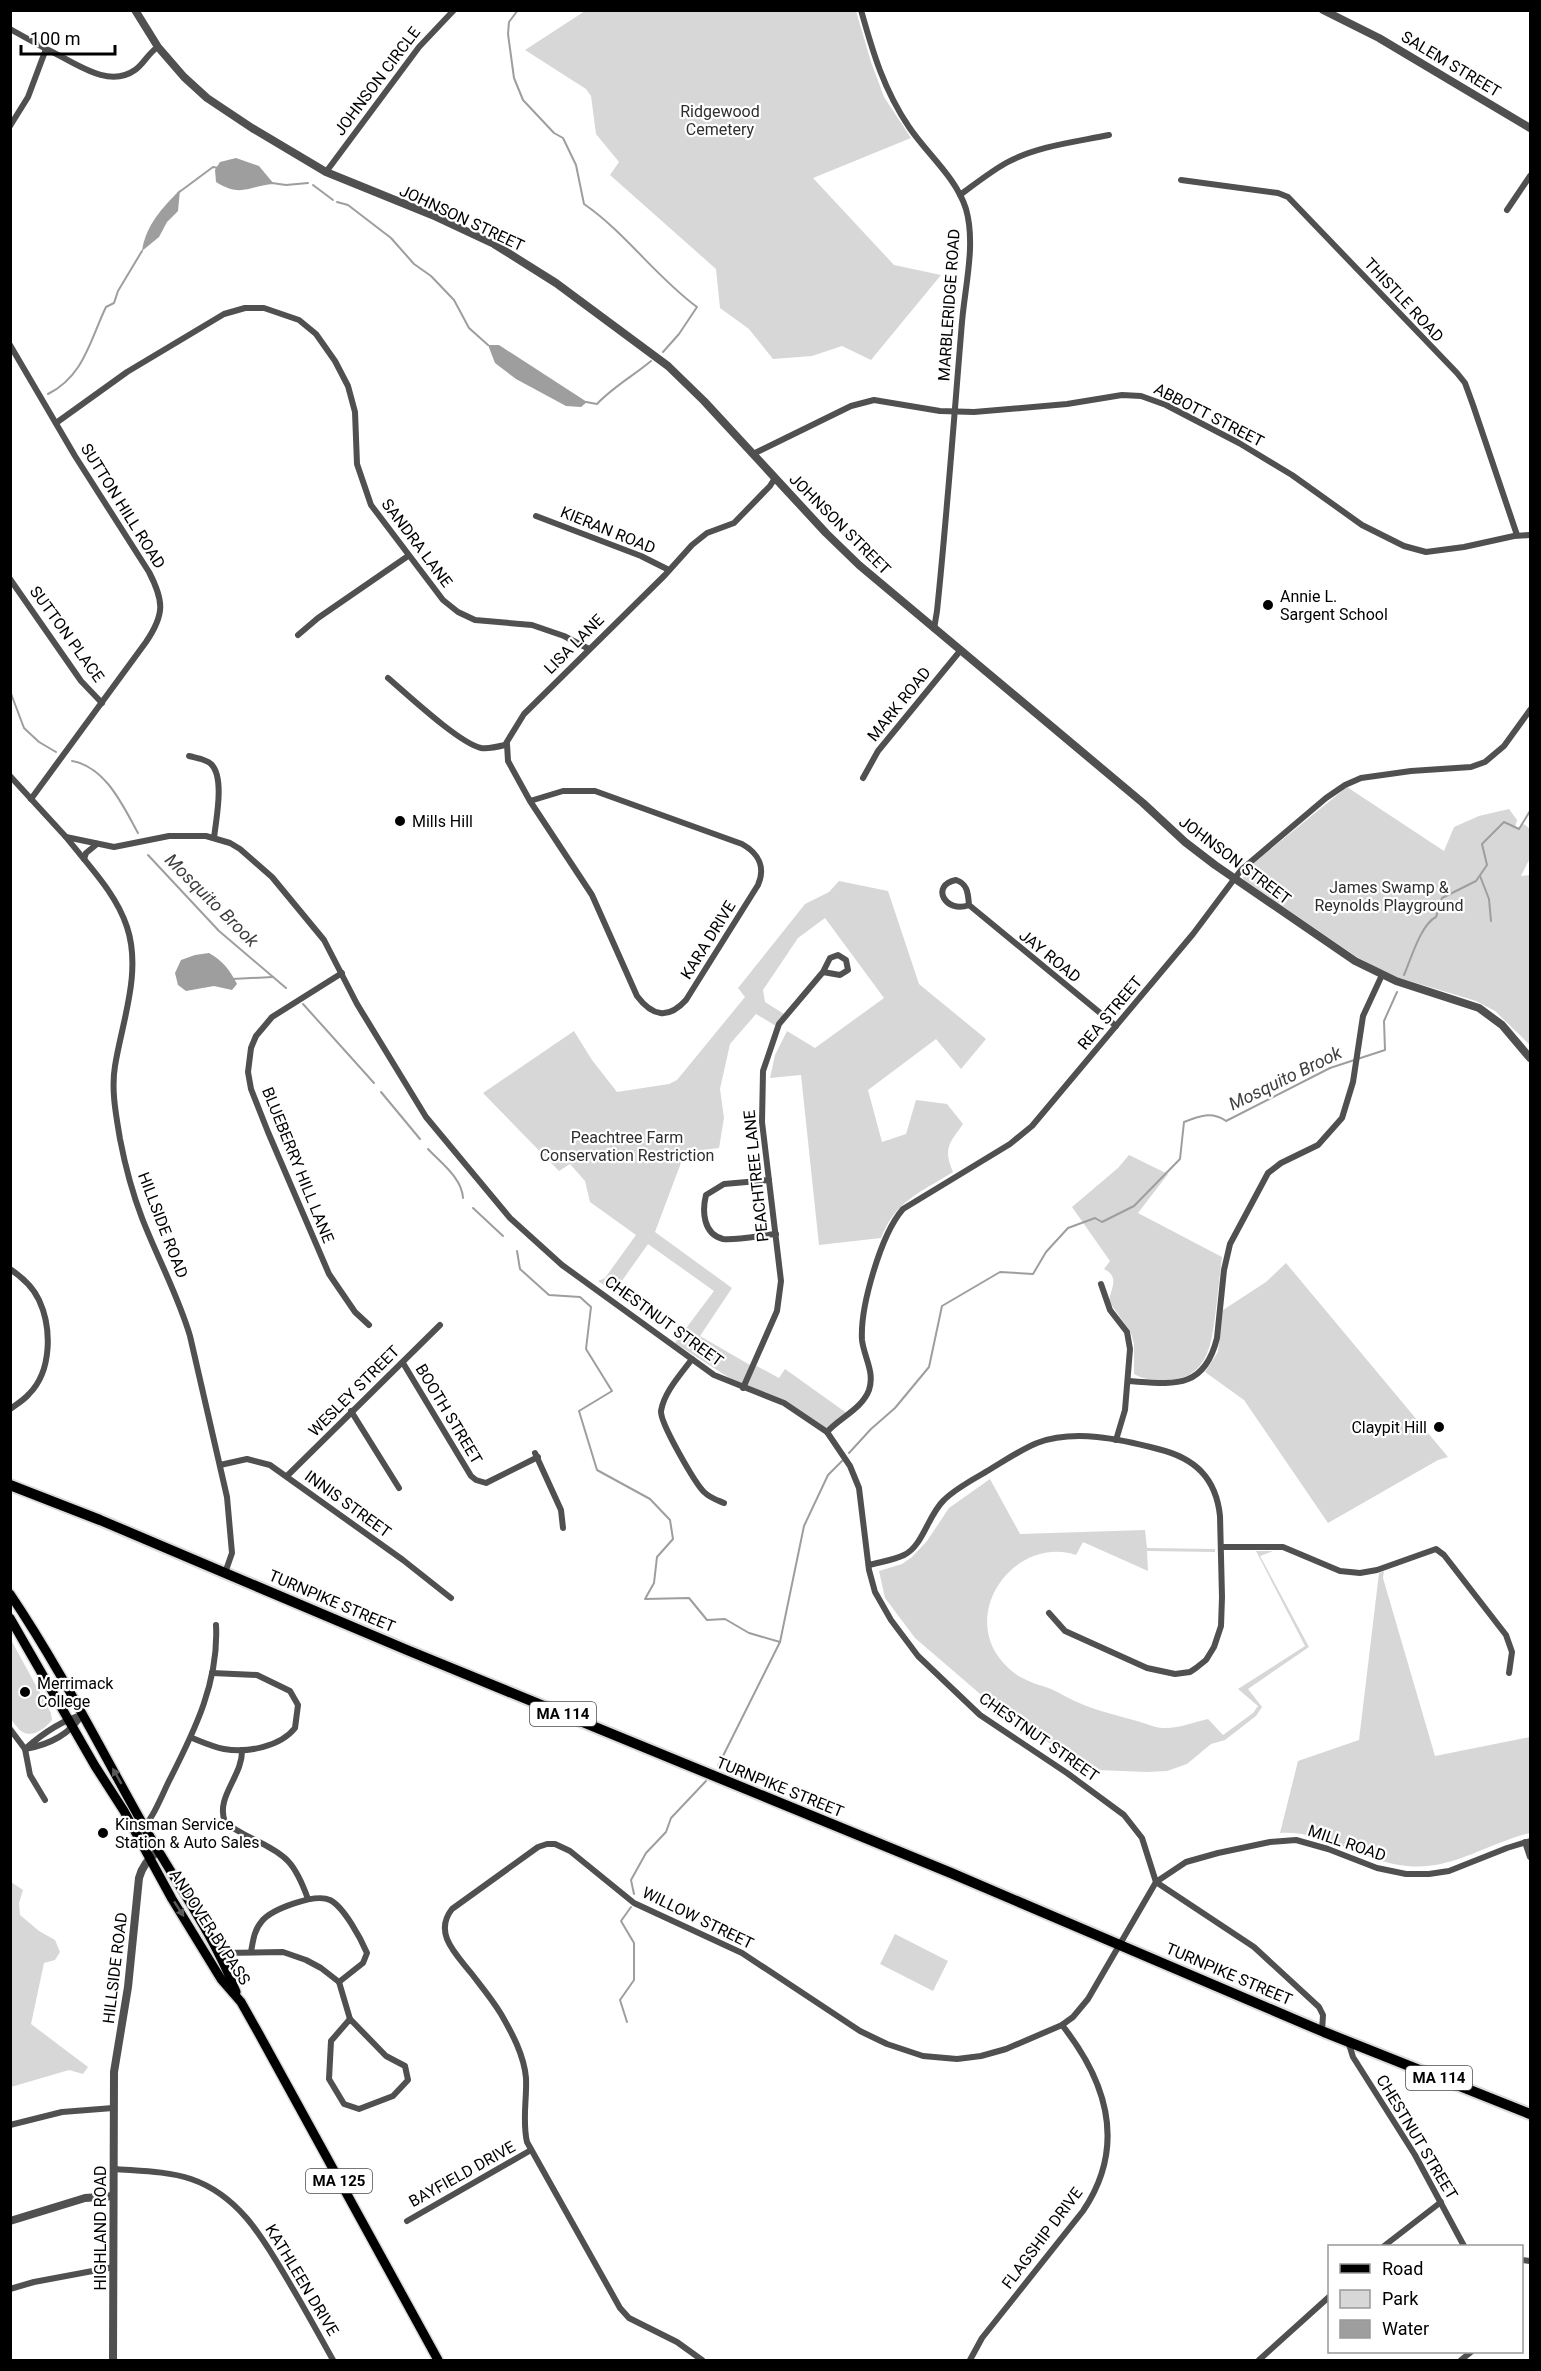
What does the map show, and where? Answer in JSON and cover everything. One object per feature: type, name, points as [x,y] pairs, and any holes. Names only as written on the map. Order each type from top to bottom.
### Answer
[{"type":"highway","name":"TURNPIKE STREET","points":[[10,1478],[15,1486],[1119,1943],[1322,2031],[1530,2114]]},
{"type":"main road","name":"ANDOVER BYPASS","points":[[10,1594],[45,1649],[145,1827],[220,1953],[241,2002],[438,2361]]},
{"type":"main road","name":"ANDOVER BYPASS","points":[[10,1618],[221,1979],[241,2002]]},
{"type":"street","name":"JOHNSON STREET","points":[[135,10],[158,47],[184,77],[207,98],[326,172],[432,215],[494,244],[588,306],[668,366],[704,400],[846,553],[1143,803],[1190,846],[1333,947],[1382,975],[1479,1008],[1502,1025],[1530,1058]]},
{"type":"street","name":"JOHNSON CIRCLE","points":[[326,172],[419,47],[454,10]]},
{"type":"street","name":"MARBLERIDGE ROAD","points":[[861,10],[873,54],[890,96],[911,130],[960,195],[968,218],[969,231],[955,411],[934,629]]},
{"type":"street","name":"SALEM STREET","points":[[1323,10],[1379,38],[1530,128]]},
{"type":"street","points":[[10,29],[46,49],[111,78],[124,76],[136,70],[148,53],[158,47]]},
{"type":"street","points":[[10,126],[28,97],[46,49]]},
{"type":"street","points":[[960,195],[1005,164],[1022,156],[1044,148],[1109,135]]},
{"type":"street","points":[[1507,210],[1530,176]]},
{"type":"street","name":"THISTLE ROAD","points":[[1181,180],[1278,193],[1288,197],[1457,373],[1465,383],[1517,536]]},
{"type":"street","name":"SANDRA LANE","points":[[56,423],[117,378],[224,314],[254,308],[285,314],[308,325],[343,374],[353,400],[357,464],[363,487],[377,517],[443,600],[467,618],[487,623],[518,622],[532,625],[564,636],[589,649]]},
{"type":"street","name":"SUTTON HILL ROAD","points":[[10,345],[149,572],[159,593],[161,605],[160,618],[155,629],[32,799]]},
{"type":"street","name":"ABBOTT STREET","points":[[753,454],[865,401],[884,400],[940,411],[989,412],[1122,395],[1151,398],[1239,443],[1292,475],[1362,525],[1404,546],[1426,552],[1530,535]]},
{"type":"street","name":"LISA LANE","points":[[507,744],[524,714],[701,537],[739,519],[775,478]]},
{"type":"street","name":"KIERAN ROAD","points":[[536,516],[641,556],[669,570]]},
{"type":"street","points":[[298,635],[318,618],[408,556]]},
{"type":"street","name":"SUTTON PLACE","points":[[10,579],[81,681],[102,703]]},
{"type":"street","name":"MARK ROAD","points":[[863,778],[878,751],[960,651]]},
{"type":"street","points":[[388,678],[430,714],[472,744],[488,748],[507,744]]},
{"type":"street","name":"REA STREET","points":[[826,1432],[862,1401],[869,1389],[870,1367],[862,1337],[866,1303],[894,1219],[908,1206],[992,1156],[1021,1135],[1048,1107],[1193,934],[1234,879],[1247,865],[1326,798],[1349,782],[1371,776],[1471,766],[1485,762],[1504,746],[1530,710]]},
{"type":"street","name":"KARA DRIVE","points":[[507,744],[508,761],[530,801],[592,895],[637,996],[646,1007],[656,1012],[675,1011],[686,1000],[758,885],[762,875],[761,866],[754,852],[742,844],[700,827],[595,791],[563,791],[530,801]]},
{"type":"street","points":[[189,756],[210,762],[217,771],[219,788],[214,838]]},
{"type":"street","points":[[10,776],[66,837]]},
{"type":"street","name":"CHESTNUT STREET","points":[[66,837],[120,847],[179,836],[214,838],[240,849],[272,877],[317,929],[357,1004],[426,1117],[510,1218],[553,1258],[714,1375],[784,1403],[826,1432],[850,1466],[859,1488],[869,1565],[880,1603],[918,1656],[980,1715],[1067,1773],[1124,1815],[1142,1838],[1156,1882]]},
{"type":"street","name":"HILLSIDE ROAD","points":[[66,837],[116,903],[130,936],[129,1000],[114,1078],[120,1136],[137,1205],[186,1321],[220,1465],[232,1537],[232,1553],[225,1573]]},
{"type":"street","points":[[84,860],[86,853],[97,844]]},
{"type":"street","name":"JAY ROAD","points":[[969,905],[969,895],[962,882],[956,880],[942,890],[947,903],[956,907],[969,905],[1116,1026]]},
{"type":"street","name":"PEACHTREE LANE","points":[[743,1388],[777,1311],[782,1281],[762,1122],[763,1071],[779,1024],[823,972]]},
{"type":"street","name":"BLUEBERRY HILL LANE","points":[[342,973],[272,1017],[256,1036],[251,1048],[248,1072],[251,1089],[268,1132],[329,1274],[343,1297],[369,1325]]},
{"type":"street","points":[[1128,1381],[1172,1384],[1191,1378],[1205,1366],[1217,1338],[1224,1270],[1230,1244],[1268,1173],[1281,1163],[1312,1149],[1334,1129],[1342,1118],[1356,1064],[1363,1016],[1382,975]]},
{"type":"street","points":[[769,1180],[724,1184],[714,1188],[706,1195],[703,1209],[705,1222],[713,1233],[723,1239],[776,1234]]},
{"type":"street","points":[[10,1269],[30,1286],[38,1299],[44,1315],[48,1345],[45,1361],[31,1393],[10,1409]]},
{"type":"street","points":[[1101,1284],[1110,1310],[1129,1340],[1131,1361],[1125,1410],[1116,1440]]},
{"type":"street","name":"WESLEY STREET","points":[[287,1476],[440,1325]]},
{"type":"street","points":[[692,1359],[670,1389],[661,1410],[661,1417],[675,1446],[702,1491],[711,1498],[724,1503]]},
{"type":"street","name":"BOOTH STREET","points":[[402,1363],[471,1476],[476,1480],[486,1483],[537,1455],[561,1510],[563,1528]]},
{"type":"street","points":[[351,1412],[399,1488]]},
{"type":"street","points":[[869,1565],[905,1555],[918,1540],[943,1500],[1030,1446],[1048,1439],[1074,1436],[1116,1440],[1176,1454],[1212,1484],[1218,1501],[1222,1547],[1221,1626],[1210,1654],[1202,1664],[1190,1672],[1175,1674],[1147,1668],[1065,1631],[1049,1613]]},
{"type":"street","name":"INNIS STREET","points":[[220,1465],[237,1460],[255,1460],[270,1465],[335,1514],[402,1560],[450,1598]]},
{"type":"street","points":[[1222,1547],[1283,1547],[1340,1571],[1360,1572],[1377,1569],[1436,1549],[1444,1555],[1506,1635],[1512,1652],[1509,1673]]},
{"type":"street","points":[[136,1835],[145,1827],[200,1719],[217,1649],[216,1625]]},
{"type":"street","points":[[192,1738],[223,1749],[242,1750],[273,1744],[290,1736],[295,1728],[299,1712],[298,1705],[290,1691],[268,1679],[246,1674],[212,1673]]},
{"type":"street","points":[[25,1749],[37,1738],[68,1719],[82,1715]]},
{"type":"street","points":[[25,1749],[42,1746],[73,1728],[82,1715]]},
{"type":"street","points":[[10,1729],[25,1749],[30,1775],[45,1800]]},
{"type":"street","points":[[242,1750],[241,1763],[223,1803],[222,1811],[225,1822],[278,1852],[288,1861],[299,1874],[308,1899]]},
{"type":"street","name":"MILL ROAD","points":[[1119,1943],[1156,1882],[1179,1866],[1195,1859],[1280,1841],[1304,1841],[1377,1868],[1418,1875],[1449,1871],[1528,1841]]},
{"type":"street","points":[[1528,1841],[1530,1857]]},
{"type":"street","name":"WILLOW STREET","points":[[702,2361],[684,2346],[624,2314],[531,2150],[526,2133],[525,2070],[517,2043],[492,2000],[450,1948],[445,1924],[452,1909],[538,1847],[555,1844],[570,1851],[634,1904],[742,1953],[860,2031],[901,2049],[936,2058],[969,2058],[1006,2049],[1062,2025],[1073,2017],[1088,1999],[1119,1943]]},
{"type":"street","points":[[149,1858],[159,1851]]},
{"type":"street","name":"HILLSIDE ROAD","points":[[113,2096],[114,2072],[128,1987],[139,1878],[149,1858]]},
{"type":"street","points":[[1156,1882],[1254,1947],[1319,2007],[1323,2015],[1322,2031]]},
{"type":"street","points":[[251,1952],[254,1936],[266,1917],[308,1899],[330,1900],[337,1905],[367,1953],[363,1963],[339,1982]]},
{"type":"street","points":[[220,1953],[292,1954],[321,1968],[339,1982],[350,2019],[386,2055],[405,2066],[408,2080],[393,2096],[359,2109],[344,2104],[329,2079],[331,2041],[350,2019]]},
{"type":"street","name":"FLAGSHIP DRIVE","points":[[970,2361],[982,2338],[1083,2211],[1102,2170],[1108,2126],[1101,2092],[1085,2057],[1062,2025]]},
{"type":"street","name":"CHESTNUT STREET","points":[[1348,2041],[1353,2057],[1414,2155],[1463,2245]]},
{"type":"street","name":"HIGHLAND ROAD","points":[[113,2096],[113,2361]]},
{"type":"street","points":[[10,2125],[55,2113],[113,2108]]},
{"type":"street","name":"BAYFIELD DRIVE","points":[[407,2221],[531,2150]]},
{"type":"street","name":"KATHLEEN DRIVE","points":[[114,2169],[187,2177],[212,2188],[234,2205],[259,2232],[333,2361]]},
{"type":"street","points":[[10,2221],[85,2198],[113,2196]]},
{"type":"street","points":[[1387,2245],[1441,2202]]},
{"type":"street","points":[[10,2289],[34,2282],[114,2267]]},
{"type":"street","points":[[1259,2361],[1328,2297]]},
{"type":"green space","name":"Ridgewood Cemetery","points":[[585,11],[856,11],[884,97],[911,138],[813,178],[894,265],[941,275],[871,360],[842,346],[812,356],[773,359],[749,329],[720,308],[716,269],[610,175],[619,162],[596,134],[591,96],[586,89],[525,50]]},
{"type":"green space","name":"James Swamp & Reynolds Playground","points":[[1347,787],[1444,851],[1454,827],[1479,816],[1509,809],[1517,820],[1515,828],[1524,824],[1530,829],[1530,858],[1521,876],[1530,875],[1530,1045],[1495,1011],[1476,1001],[1390,975],[1357,957],[1243,879],[1244,871]]},
{"type":"green space","name":"Peachtree Farm Conservation Restriction","points":[[839,881],[888,891],[919,984],[986,1039],[961,1069],[936,1039],[868,1090],[882,1142],[906,1134],[916,1100],[947,1104],[963,1124],[949,1146],[948,1157],[953,1172],[902,1206],[887,1225],[881,1238],[819,1245],[801,1075],[770,1078],[775,1055],[787,1031],[815,1048],[884,998],[825,918],[798,938],[763,990],[765,1002],[784,1014],[776,1026],[756,1014],[730,1044],[720,1089],[724,1118],[719,1148],[685,1152],[655,1232],[732,1288],[700,1336],[750,1365],[742,1386],[675,1343],[714,1291],[648,1244],[614,1292],[598,1281],[605,1278],[636,1235],[590,1202],[585,1181],[570,1164],[559,1171],[483,1093],[574,1031],[592,1060],[617,1092],[669,1084],[677,1080],[745,997],[738,988],[805,904],[829,892]]},
{"type":"green space","points":[[1129,1155],[1168,1174],[1138,1213],[1222,1257],[1215,1321],[1206,1355],[1194,1372],[1170,1380],[1142,1378],[1134,1374],[1134,1344],[1131,1333],[1109,1301],[1113,1279],[1104,1269],[1110,1261],[1072,1207],[1118,1168]]},
{"type":"green space","points":[[1286,1263],[1448,1457],[1438,1460],[1328,1523],[1244,1400],[1205,1372],[1218,1352],[1223,1310],[1266,1282]]},
{"type":"green space","points":[[753,1364],[779,1378],[785,1369],[848,1414],[827,1432],[796,1410],[743,1388]]},
{"type":"green space","points":[[990,1479],[1020,1534],[1145,1530],[1147,1548],[1215,1549],[1215,1552],[1147,1551],[1148,1571],[1083,1542],[1076,1555],[1056,1552],[1037,1555],[1020,1563],[995,1591],[988,1609],[988,1629],[993,1648],[998,1656],[1021,1677],[1076,1702],[1157,1727],[1174,1727],[1208,1719],[1223,1735],[1253,1713],[1258,1706],[1238,1689],[1305,1646],[1256,1551],[1273,1551],[1260,1556],[1309,1647],[1248,1689],[1262,1707],[1256,1716],[1225,1740],[1211,1744],[1187,1764],[1167,1771],[1097,1770],[1032,1733],[1017,1719],[986,1699],[915,1638],[885,1598],[879,1571],[902,1564],[912,1557],[927,1541],[949,1508]]},
{"type":"green space","points":[[1384,1571],[1383,1578],[1435,1756],[1530,1737],[1530,1833],[1455,1860],[1423,1866],[1407,1866],[1375,1859],[1313,1836],[1280,1833],[1298,1761],[1359,1740],[1379,1573]]},
{"type":"green space","points":[[11,1640],[51,1713],[52,1720],[44,1728],[31,1734],[21,1731],[10,1717]]},
{"type":"green space","points":[[11,1882],[23,1890],[19,1903],[20,1915],[39,1931],[55,1940],[60,1952],[55,1960],[44,1963],[31,2024],[88,2067],[83,2074],[69,2070],[11,2087]]},
{"type":"green space","points":[[895,1934],[948,1961],[933,1991],[880,1964]]},
{"type":"water","points":[[236,158],[259,166],[274,184],[239,190],[216,182],[215,170],[220,162]]},
{"type":"water","points":[[180,190],[178,211],[167,222],[159,237],[142,251],[151,225],[161,210]]},
{"type":"water","points":[[488,345],[499,345],[587,402],[581,407],[566,406],[516,379],[495,363]]},
{"type":"water","points":[[209,953],[232,974],[237,984],[232,990],[214,986],[186,991],[178,985],[175,973],[181,960]]},
{"type":"waterway","points":[[518,10],[509,22],[508,34],[514,78],[523,100],[554,133],[563,138],[576,165],[584,204],[599,215],[697,307],[679,334],[663,352]]},
{"type":"waterway","points":[[178,193],[213,167],[218,168]]},
{"type":"waterway","points":[[272,183],[286,185],[308,183]]},
{"type":"waterway","points":[[313,185],[333,200]]},
{"type":"waterway","points":[[337,202],[348,205],[391,238],[414,264],[431,276],[454,300],[469,328],[488,345]]},
{"type":"waterway","points":[[48,394],[60,386],[78,367],[106,307],[114,303],[118,291],[142,251]]},
{"type":"waterway","points":[[586,402],[597,404],[651,361]]},
{"type":"waterway","name":"Mosquito Brook","points":[[10,691],[24,728],[39,742],[56,752]]},
{"type":"waterway","name":"Mosquito Brook","points":[[72,761],[95,771],[104,779],[138,833]]},
{"type":"waterway","name":"Mosquito Brook","points":[[1404,975],[1421,934],[1436,917],[1442,898],[1476,881],[1487,865],[1482,844],[1504,822],[1519,829],[1530,811]]},
{"type":"waterway","name":"Mosquito Brook","points":[[148,855],[219,931],[286,988]]},
{"type":"waterway","points":[[1480,876],[1489,899],[1491,921]]},
{"type":"waterway","points":[[232,979],[273,977]]},
{"type":"waterway","name":"Mosquito Brook","points":[[849,1453],[895,1408],[929,1367],[942,1306],[1000,1272],[1033,1274],[1046,1252],[1068,1228],[1095,1218],[1102,1222],[1134,1206],[1180,1159],[1184,1122],[1211,1115],[1226,1121],[1330,1068],[1385,1050],[1384,1021],[1397,992]]},
{"type":"waterway","name":"Mosquito Brook","points":[[303,1004],[374,1083]]},
{"type":"waterway","name":"Mosquito Brook","points":[[381,1092],[420,1139]]},
{"type":"waterway","name":"Mosquito Brook","points":[[428,1149],[455,1177],[463,1198]]},
{"type":"waterway","name":"Mosquito Brook","points":[[473,1208],[503,1236]]},
{"type":"waterway","name":"Mosquito Brook","points":[[517,1251],[520,1269],[549,1295],[580,1297],[591,1307],[586,1349],[612,1391],[579,1411],[597,1470],[650,1499],[670,1520],[673,1539],[657,1557],[654,1583],[645,1599],[689,1598],[707,1620],[725,1619],[749,1633],[780,1642]]},
{"type":"waterway","name":"Mosquito Brook","points":[[718,1766],[780,1642],[804,1526],[828,1475],[842,1461]]},
{"type":"waterway","points":[[634,1894],[631,1880],[646,1853],[666,1832],[671,1818],[706,1781]]},
{"type":"waterway","points":[[627,2022],[620,2000],[634,1980],[634,1943],[621,1921],[631,1907]]},
{"type":"place","name":"Annie L. Sargent School","points":[[1268,605]]},
{"type":"place","name":"Mills Hill","points":[[400,821]]},
{"type":"place","name":"Claypit Hill","points":[[1439,1427]]},
{"type":"place","name":"Merrimack College","points":[[25,1692]]},
{"type":"place","name":"Kinsman Service Station & Auto Sales","points":[[103,1833]]}]
